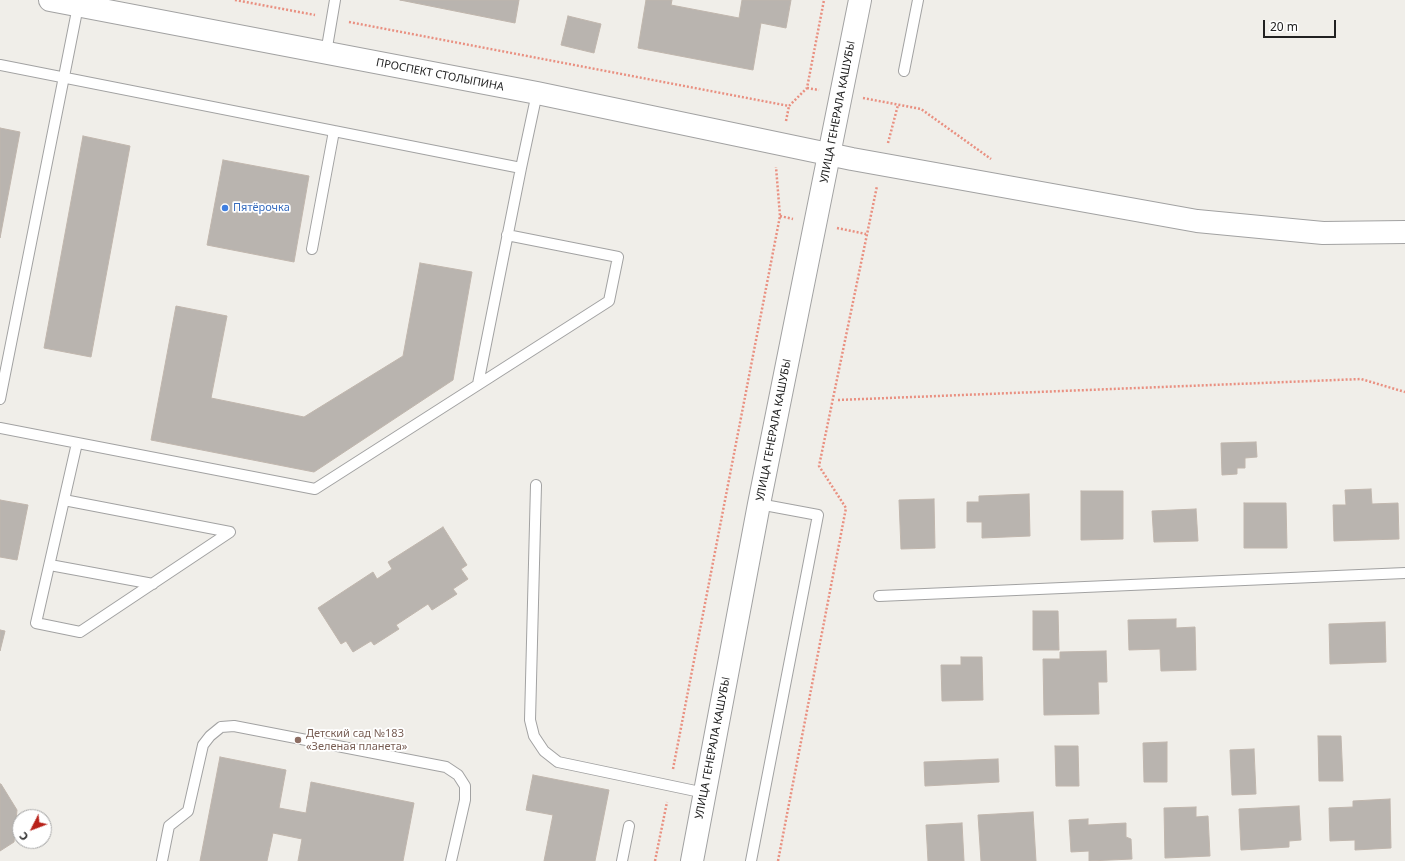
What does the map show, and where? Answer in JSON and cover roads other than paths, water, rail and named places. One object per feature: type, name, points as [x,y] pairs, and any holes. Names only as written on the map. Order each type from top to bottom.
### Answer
[{"type":"street","name":"ПРОСПЕКТ СТОЛЫПИНА","points":[[50,0],[537,93],[830,154],[1197,221],[1323,233],[1405,232]]},
{"type":"street","name":"УЛИЦА ГЕНЕРАЛА КАШУБЫ","points":[[692,861],[759,504],[860,0]]},
{"type":"lane","points":[[326,53],[335,0]]},
{"type":"lane","points":[[904,71],[918,0]]},
{"type":"lane","points":[[0,399],[78,6]]},
{"type":"lane","points":[[0,65],[521,168]]},
{"type":"lane","points":[[478,384],[537,93]]},
{"type":"lane","points":[[312,249],[334,131]]},
{"type":"lane","points":[[0,428],[314,489],[609,301],[618,257],[507,235]]},
{"type":"lane","points":[[64,500],[230,532],[80,632],[36,623],[50,565],[64,500],[77,443]]},
{"type":"lane","points":[[536,485],[530,720],[534,736],[544,751],[558,762],[705,793]]},
{"type":"lane","points":[[751,861],[818,515],[759,504]]},
{"type":"lane","points":[[50,565],[153,584]]},
{"type":"lane","points":[[879,596],[1405,573]]},
{"type":"lane","points":[[162,861],[169,826],[188,811],[203,745],[210,736],[221,727],[234,726],[446,768],[458,775],[465,786],[465,800],[452,861]]},
{"type":"lane","points":[[622,861],[629,826]]},
{"type":"place","name":"Пятёрочка","points":[[225,208]]},
{"type":"place","name":"Детский сад №183 «Зеленая планета»","points":[[298,740]]}]
